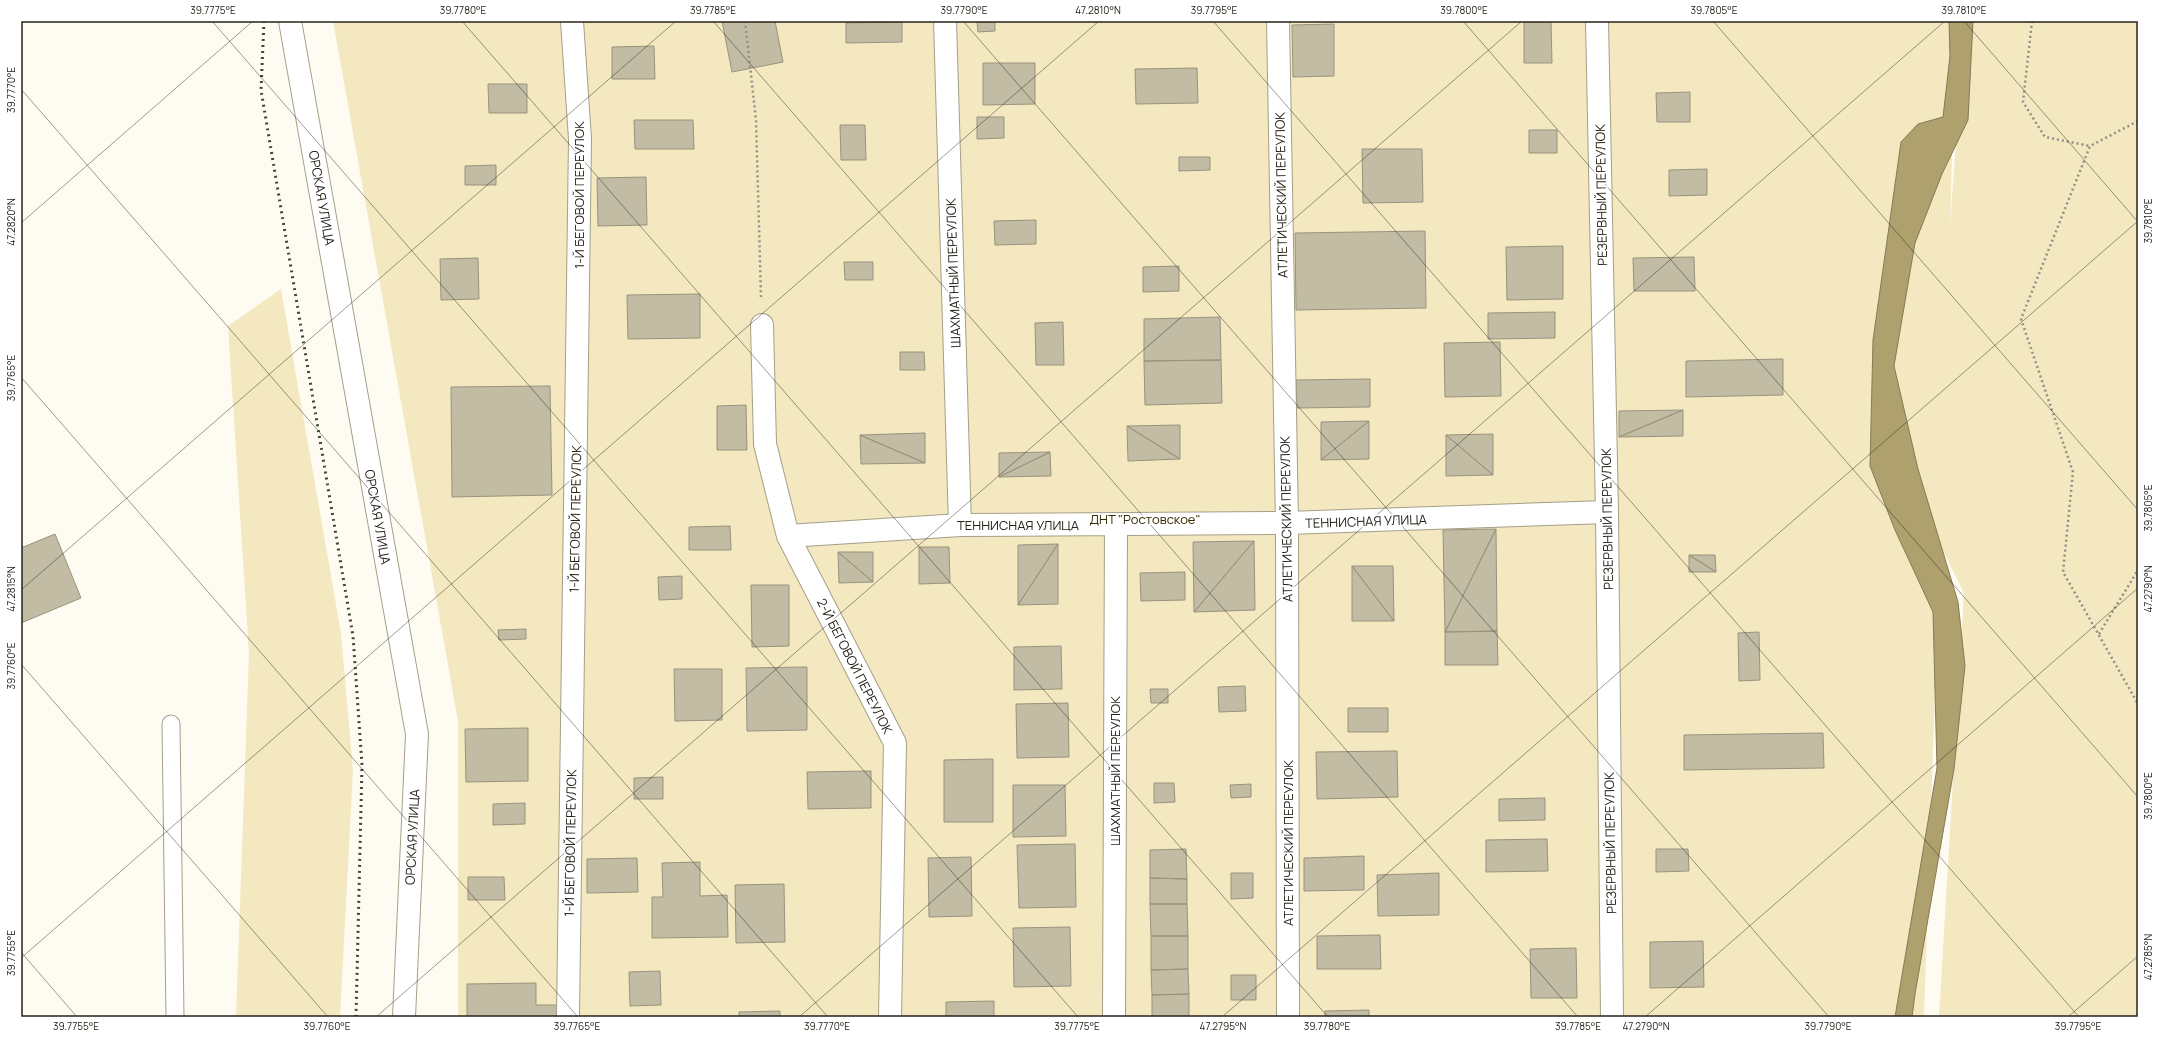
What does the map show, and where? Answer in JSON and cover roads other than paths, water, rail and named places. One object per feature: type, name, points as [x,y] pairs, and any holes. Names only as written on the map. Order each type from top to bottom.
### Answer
[{"type":"street","name":"ОРСКАЯ УЛИЦА","points":[[290,21],[417,734],[404,1017]]},
{"type":"street","name":"1-Й БЕГОВОЙ ПЕРЕУЛОК","points":[[568,1017],[580,139],[572,21]]},
{"type":"street","name":"ШАХМАТНЫЙ ПЕРЕУЛОК","points":[[945,21],[960,525]]},
{"type":"street","name":"АТЛЕТИЧЕСКИЙ ПЕРЕУЛОК","points":[[1278,21],[1287,523],[1288,1017]]},
{"type":"street","name":"РЕЗЕРВНЫЙ ПЕРЕУЛОК","points":[[1597,21],[1607,512],[1612,1017]]},
{"type":"street","name":"2-Й БЕГОВОЙ ПЕРЕУЛОК","points":[[762,325],[765,444],[788,536],[895,743],[890,1017]]},
{"type":"street","name":"ТЕННИСНАЯ УЛИЦА","points":[[788,536],[960,525],[1287,523],[1607,512]]},
{"type":"street","name":"ШАХМАТНЫЙ ПЕРЕУЛОК","points":[[1114,1017],[1116,525]]},
{"type":"lane","points":[[170,724],[175,1017]]},
{"type":"railway","points":[[264,21],[261,90],[353,636],[362,765],[356,1017]]},
{"type":"park label","name":"ДНТ \"Ростовское\"","points":[[1145,519]]}]
